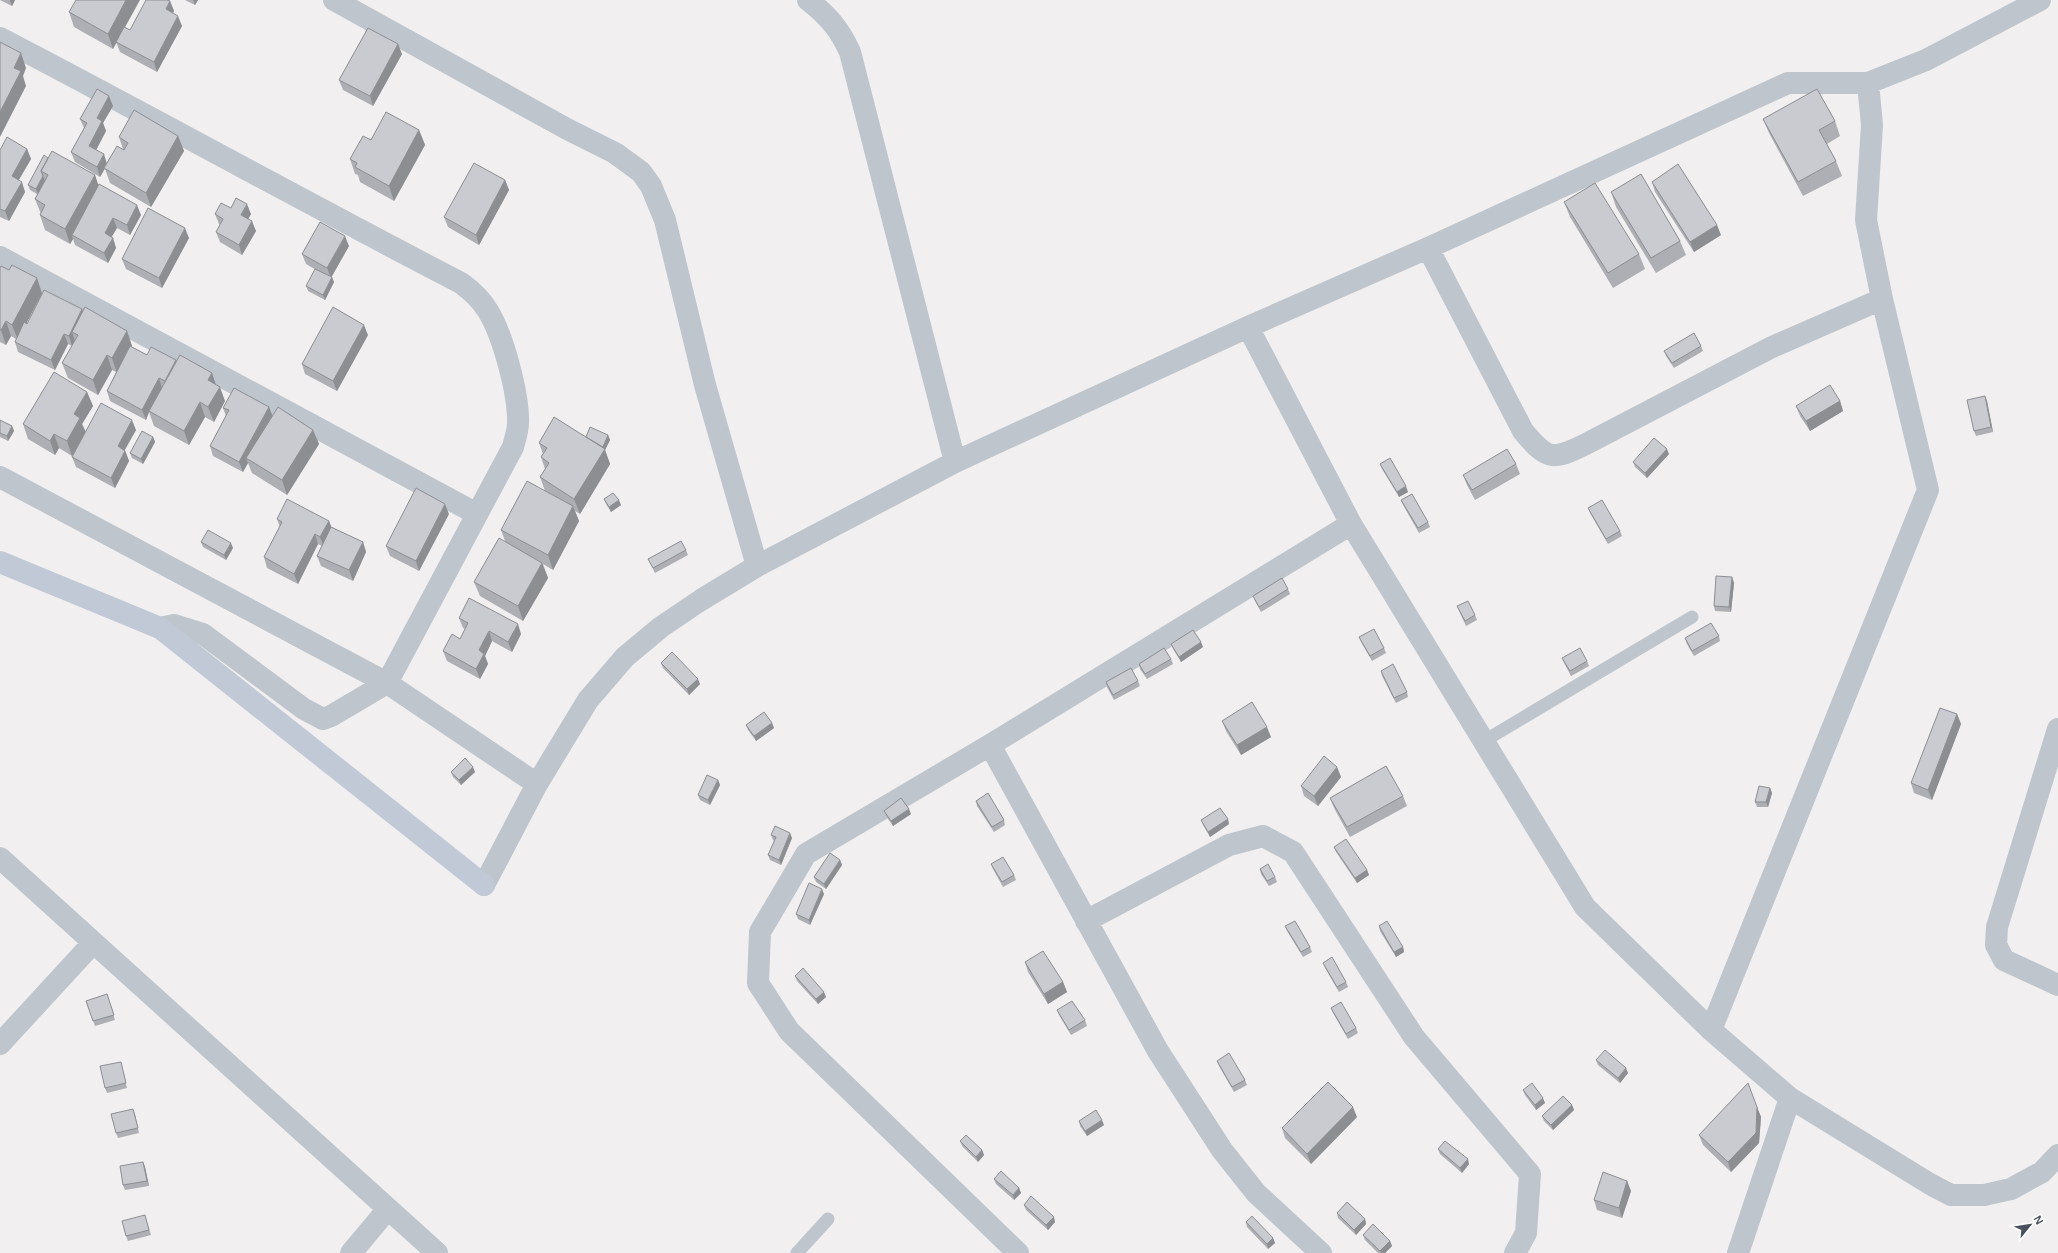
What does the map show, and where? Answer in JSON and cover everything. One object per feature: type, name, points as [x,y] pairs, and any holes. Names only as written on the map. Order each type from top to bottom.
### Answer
[{"type":"street","points":[[334,0],[615,154],[641,172],[651,186],[665,220],[705,385],[757,566]]},
{"type":"street","points":[[808,0],[825,14],[841,33],[850,52],[955,462]]},
{"type":"street","points":[[0,562],[160,628],[484,885],[536,784],[588,700],[625,656],[662,626],[757,566],[955,462],[1248,327],[1428,248],[1788,83],[1868,83],[1926,60],[2040,0]]},
{"type":"street","points":[[0,38],[149,116],[317,209],[461,283],[479,298],[497,328],[505,350],[517,410],[518,423],[513,447],[387,683],[323,719],[304,709],[203,634],[174,625],[160,628]]},
{"type":"street","points":[[1711,1030],[1928,490],[1882,299],[1866,220],[1872,125],[1868,83]]},
{"type":"street","points":[[1428,248],[1524,431],[1539,450],[1552,456],[1576,450],[1772,347],[1882,299]]},
{"type":"street","points":[[0,257],[477,514]]},
{"type":"street","points":[[1248,327],[1351,524],[1586,907],[1711,1030],[1790,1098],[1930,1184],[1951,1195],[1984,1195],[2011,1189],[2042,1172],[2058,1155]]},
{"type":"street","points":[[0,477],[387,683],[536,784]]},
{"type":"street","points":[[1018,1253],[789,1031],[758,983],[760,932],[806,854],[990,745],[1351,524]]},
{"type":"street","points":[[2058,729],[1997,927],[1996,945],[2004,960],[2058,985]]},
{"type":"street","points":[[990,745],[1158,1051],[1222,1150],[1256,1193],[1321,1253]]},
{"type":"street","points":[[1086,921],[1228,845],[1263,836],[1293,852],[1414,1037],[1530,1174],[1526,1234],[1515,1253]]},
{"type":"street","points":[[0,858],[437,1253]]},
{"type":"street","points":[[0,1044],[93,943]]},
{"type":"street","points":[[1738,1253],[1790,1098]]},
{"type":"street","points":[[351,1253],[388,1210]]},
{"type":"lane","points":[[1484,741],[1692,617]]},
{"type":"lane","points":[[797,1253],[828,1219]]},
{"type":"building","points":[[76,0],[126,0],[108,34],[69,12]]},
{"type":"building","points":[[146,0],[170,1],[166,9],[178,16],[154,62],[116,42],[124,27],[130,30]]},
{"type":"building","points":[[368,28],[398,44],[370,96],[339,80]]},
{"type":"building","points":[[0,42],[21,53],[14,68],[21,71],[0,112]]},
{"type":"building","points":[[97,89],[109,96],[97,118],[102,121],[89,146],[104,154],[97,167],[71,152],[87,123],[80,119]]},
{"type":"building","points":[[1817,89],[1835,121],[1819,130],[1836,161],[1798,182],[1763,119]]},
{"type":"building","points":[[134,110],[178,136],[146,193],[104,168],[117,146],[124,150],[128,143],[119,137]]},
{"type":"building","points":[[386,112],[419,130],[389,186],[355,167],[357,163],[350,159],[363,136],[371,140]]},
{"type":"building","points":[[7,137],[27,149],[12,176],[22,182],[5,211],[0,209],[0,150]]},
{"type":"building","points":[[52,151],[95,175],[65,229],[40,215],[45,205],[35,199],[48,175],[41,171]]},
{"type":"building","points":[[44,155],[48,158],[41,171],[43,176],[36,189],[28,185]]},
{"type":"building","points":[[474,163],[505,180],[476,235],[444,217]]},
{"type":"building","points":[[1678,164],[1717,225],[1690,242],[1652,182]]},
{"type":"building","points":[[1641,174],[1680,241],[1651,258],[1611,192]]},
{"type":"building","points":[[1595,183],[1639,254],[1608,273],[1564,202]]},
{"type":"building","points":[[99,184],[137,205],[127,225],[113,218],[105,233],[113,238],[104,253],[72,235]]},
{"type":"building","points":[[236,198],[247,204],[241,215],[252,221],[239,245],[216,232],[223,219],[215,214],[221,203],[231,208]]},
{"type":"building","points":[[148,208],[185,228],[159,278],[122,259]]},
{"type":"building","points":[[320,222],[345,236],[327,268],[302,254]]},
{"type":"building","points":[[12,265],[37,278],[12,325],[6,321],[0,330],[0,268],[1,266],[9,270]]},
{"type":"building","points":[[315,269],[332,277],[323,295],[306,286]]},
{"type":"building","points":[[44,290],[82,309],[69,336],[64,334],[51,360],[15,342],[24,322],[27,324]]},
{"type":"building","points":[[85,307],[127,331],[112,358],[107,355],[93,380],[62,363],[78,335],[72,332]]},
{"type":"building","points":[[333,307],[364,325],[333,381],[302,364]]},
{"type":"building","points":[[1694,333],[1701,346],[1672,363],[1664,351]]},
{"type":"building","points":[[130,346],[147,355],[151,347],[176,360],[165,381],[159,378],[142,410],[107,391]]},
{"type":"building","points":[[180,355],[212,373],[208,380],[220,387],[208,407],[200,402],[184,431],[149,411]]},
{"type":"building","points":[[54,372],[87,392],[74,414],[80,418],[67,441],[54,434],[50,441],[23,424]]},
{"type":"building","points":[[1830,385],[1840,401],[1806,421],[1796,406]]},
{"type":"building","points":[[234,388],[269,407],[239,462],[210,446],[229,410],[223,408]]},
{"type":"building","points":[[1985,396],[1991,427],[1974,431],[1967,400]]},
{"type":"building","points":[[101,403],[132,420],[118,446],[125,451],[111,478],[72,457]]},
{"type":"building","points":[[278,407],[313,430],[282,480],[246,458]]},
{"type":"building","points":[[554,417],[605,449],[574,499],[540,477],[549,463],[541,457],[547,448],[539,443]]},
{"type":"building","points":[[0,420],[12,426],[7,436],[0,433]]},
{"type":"building","points":[[590,427],[608,435],[603,447],[586,437]]},
{"type":"building","points":[[142,431],[153,437],[141,459],[130,453]]},
{"type":"building","points":[[1654,438],[1667,449],[1645,473],[1633,462]]},
{"type":"building","points":[[1507,449],[1516,464],[1472,490],[1463,475]]},
{"type":"building","points":[[1390,458],[1406,486],[1397,492],[1380,464]]},
{"type":"building","points":[[527,481],[573,506],[548,555],[501,530]]},
{"type":"building","points":[[416,488],[445,504],[416,561],[386,546]]},
{"type":"building","points":[[613,493],[619,500],[609,507],[604,499]]},
{"type":"building","points":[[1412,494],[1428,522],[1418,528],[1401,500]]},
{"type":"building","points":[[287,499],[329,521],[320,537],[315,534],[294,574],[264,557],[282,522],[277,519]]},
{"type":"building","points":[[1602,500],[1620,531],[1606,539],[1588,508]]},
{"type":"building","points":[[331,527],[363,542],[349,570],[317,556]]},
{"type":"building","points":[[208,530],[231,543],[224,555],[201,542]]},
{"type":"building","points":[[499,538],[542,563],[518,606],[474,582]]},
{"type":"building","points":[[681,541],[686,550],[653,568],[648,559]]},
{"type":"building","points":[[1716,576],[1732,577],[1729,607],[1714,606]]},
{"type":"building","points":[[1282,578],[1288,589],[1259,607],[1253,596]]},
{"type":"building","points":[[469,598],[518,624],[508,642],[489,631],[479,650],[484,654],[476,669],[443,651],[452,634],[460,639],[468,623],[459,618]]},
{"type":"building","points":[[1468,601],[1475,615],[1465,621],[1457,606]]},
{"type":"building","points":[[1711,623],[1719,636],[1692,651],[1685,638]]},
{"type":"building","points":[[1374,629],[1384,648],[1370,656],[1359,637]]},
{"type":"building","points":[[1193,630],[1201,642],[1179,657],[1171,644]]},
{"type":"building","points":[[1164,648],[1171,659],[1145,674],[1139,664]]},
{"type":"building","points":[[1580,648],[1587,661],[1570,671],[1562,658]]},
{"type":"building","points":[[672,652],[698,679],[687,689],[661,663]]},
{"type":"building","points":[[1393,664],[1407,692],[1394,698],[1381,671]]},
{"type":"building","points":[[1131,668],[1138,681],[1113,695],[1106,682]]},
{"type":"building","points":[[1252,702],[1267,727],[1237,745],[1222,721]]},
{"type":"building","points":[[1940,708],[1957,714],[1928,790],[1911,783]]},
{"type":"building","points":[[764,712],[772,723],[754,736],[746,725]]},
{"type":"building","points":[[1324,756],[1337,767],[1314,796],[1301,786]]},
{"type":"building","points":[[465,758],[473,767],[459,780],[451,772]]},
{"type":"building","points":[[1386,766],[1403,796],[1347,827],[1330,798]]},
{"type":"building","points":[[707,775],[718,780],[708,800],[698,795]]},
{"type":"building","points":[[1759,786],[1770,788],[1766,802],[1755,802]]},
{"type":"building","points":[[988,793],[1004,820],[992,827],[976,801]]},
{"type":"building","points":[[901,798],[909,809],[891,821],[884,811]]},
{"type":"building","points":[[1220,808],[1228,819],[1208,832],[1201,820]]},
{"type":"building","points":[[775,826],[790,833],[779,860],[768,855],[776,837],[771,835]]},
{"type":"building","points":[[1346,839],[1367,870],[1355,878],[1334,847]]},
{"type":"building","points":[[830,853],[840,860],[824,884],[814,877]]},
{"type":"building","points":[[1003,857],[1014,875],[1002,882],[991,864]]},
{"type":"building","points":[[1268,864],[1275,877],[1267,881],[1260,869]]},
{"type":"building","points":[[809,883],[822,889],[809,920],[796,914]]},
{"type":"building","points":[[1295,921],[1310,947],[1301,952],[1285,926]]},
{"type":"building","points":[[1387,921],[1403,947],[1394,952],[1379,926]]},
{"type":"building","points":[[1043,951],[1063,982],[1044,994],[1025,962]]},
{"type":"building","points":[[1332,957],[1346,982],[1337,987],[1323,963]]},
{"type":"building","points":[[803,968],[824,992],[816,999],[795,976]]},
{"type":"building","points":[[107,994],[114,1015],[93,1021],[86,1001]]},
{"type":"building","points":[[1072,1001],[1085,1020],[1069,1030],[1057,1010]]},
{"type":"building","points":[[1341,1002],[1356,1028],[1346,1034],[1331,1008]]},
{"type":"building","points":[[1605,1050],[1626,1068],[1618,1078],[1596,1060]]},
{"type":"building","points":[[1229,1053],[1245,1080],[1232,1087],[1217,1061]]},
{"type":"building","points":[[121,1062],[126,1083],[105,1088],[100,1066]]},
{"type":"building","points":[[1328,1082],[1353,1107],[1307,1154],[1282,1128]]},
{"type":"building","points":[[1532,1083],[1543,1098],[1535,1105],[1523,1090]]},
{"type":"building","points":[[1748,1083],[1757,1107],[1756,1133],[1728,1162],[1699,1135]]},
{"type":"building","points":[[1563,1096],[1572,1105],[1551,1125],[1542,1116]]},
{"type":"building","points":[[133,1109],[138,1128],[116,1133],[111,1114]]},
{"type":"building","points":[[1096,1110],[1102,1120],[1085,1131],[1079,1121]]},
{"type":"building","points":[[966,1135],[982,1150],[976,1157],[960,1141]]},
{"type":"building","points":[[1445,1141],[1468,1159],[1460,1168],[1438,1149]]},
{"type":"building","points":[[143,1162],[147,1181],[123,1185],[120,1166]]},
{"type":"building","points":[[1001,1171],[1019,1188],[1013,1195],[994,1179]]},
{"type":"building","points":[[1603,1172],[1627,1181],[1619,1208],[1594,1200]]},
{"type":"building","points":[[1031,1196],[1054,1217],[1046,1225],[1024,1205]]},
{"type":"building","points":[[1347,1202],[1365,1219],[1354,1230],[1337,1213]]},
{"type":"building","points":[[145,1215],[149,1230],[126,1236],[122,1221]]},
{"type":"building","points":[[1252,1216],[1273,1238],[1267,1244],[1246,1222]]},
{"type":"building","points":[[1373,1224],[1390,1241],[1380,1251],[1363,1235]]}]
